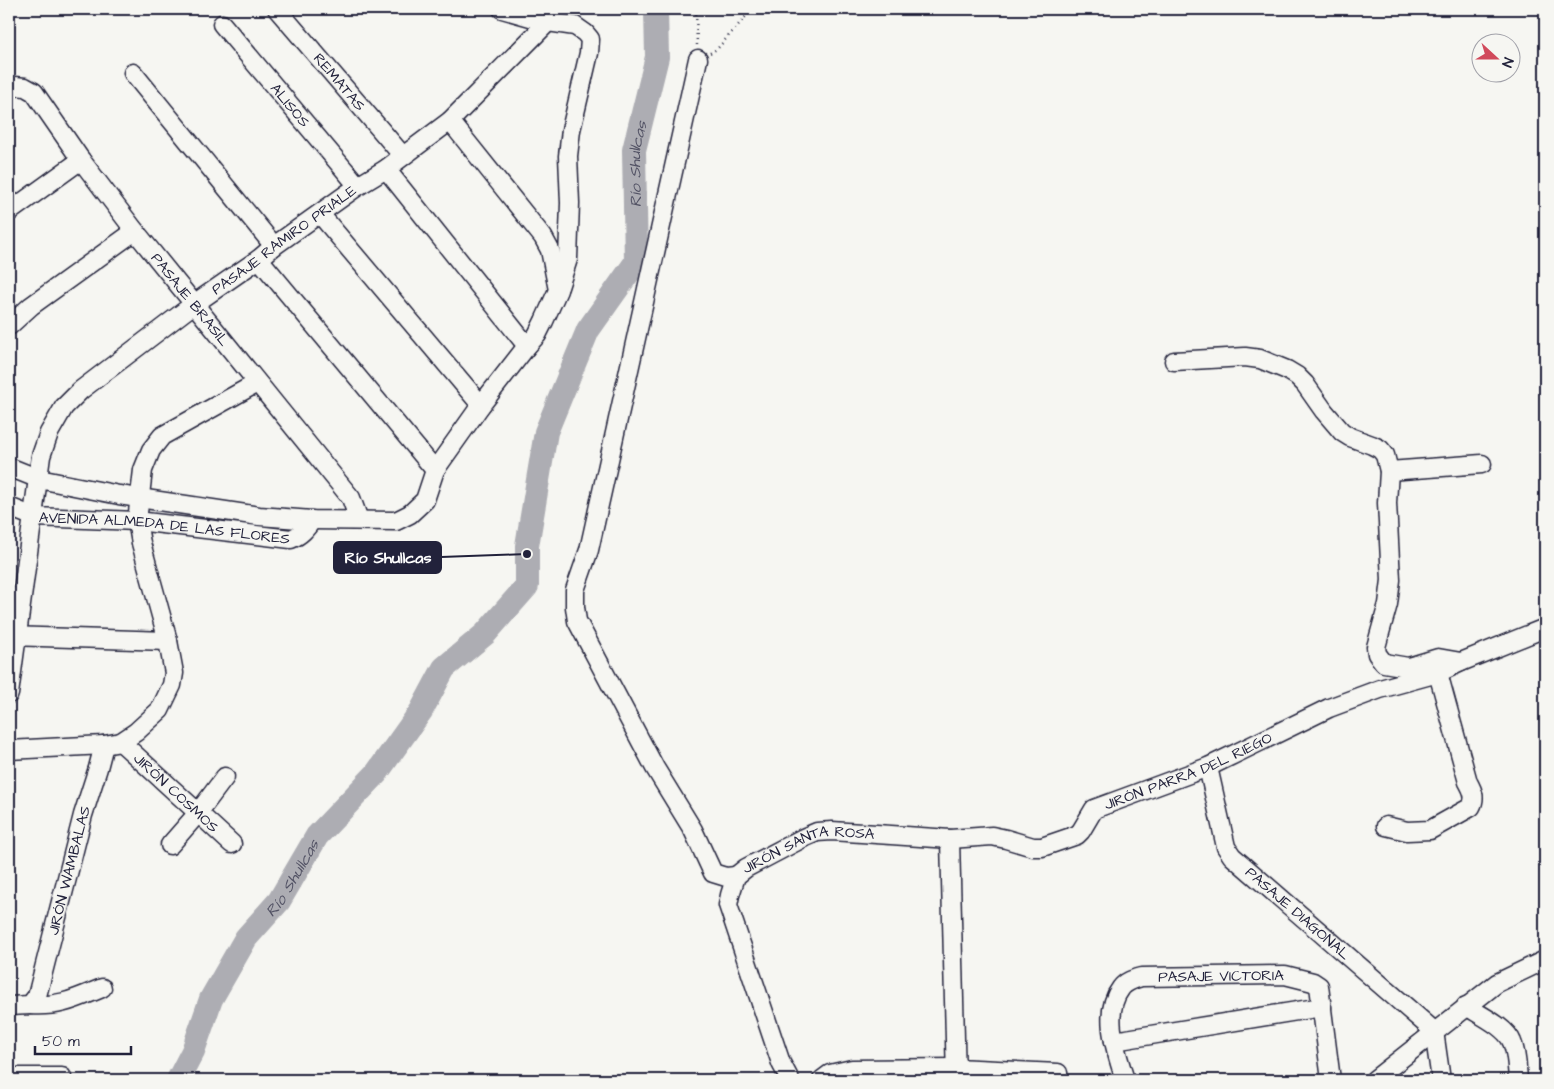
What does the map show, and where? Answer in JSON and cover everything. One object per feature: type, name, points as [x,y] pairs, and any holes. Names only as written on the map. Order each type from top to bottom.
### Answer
[{"type":"street","name":"REMATAS","points":[[278,9],[403,156]]},
{"type":"street","points":[[259,259],[435,470],[481,405],[526,346],[537,335],[558,290],[568,259],[570,203],[568,156],[571,130],[590,39],[585,33],[574,26],[548,22],[502,9]]},
{"type":"street","name":"PASAJE RAMIRO PRIALE","points":[[9,694],[13,636],[34,517],[41,456],[49,433],[64,407],[81,390],[194,304],[358,186],[386,169],[450,121],[548,22]]},
{"type":"street","name":"ALISOS","points":[[222,24],[358,186]]},
{"type":"street","points":[[698,59],[589,550],[575,590],[575,607],[577,621],[655,768],[693,830],[728,905],[781,1063],[790,1080]]},
{"type":"street","points":[[133,73],[274,246]]},
{"type":"street","name":"PASAJE BRASIL","points":[[12,89],[25,88],[34,92],[81,160],[135,231],[350,498],[359,520]]},
{"type":"street","points":[[450,121],[543,238],[550,250],[558,290]]},
{"type":"street","points":[[9,212],[81,160]]},
{"type":"street","points":[[386,169],[526,346]]},
{"type":"street","points":[[320,214],[481,405]]},
{"type":"street","points":[[9,326],[31,306],[135,231]]},
{"type":"street","points":[[1174,361],[1244,357],[1260,359],[1287,370],[1305,384],[1342,432],[1380,449],[1385,455],[1389,471],[1387,503],[1391,580],[1388,604],[1376,647],[1377,654],[1384,663],[1408,667],[1438,658],[1461,662]]},
{"type":"street","points":[[9,750],[112,743],[136,732],[160,710],[172,685],[174,673],[168,641],[141,543],[137,521],[143,470],[151,450],[162,436],[258,382]]},
{"type":"street","points":[[1389,471],[1482,464]]},
{"type":"street","name":"AVENIDA ALMEDA DE LAS FLORES","points":[[9,471],[140,499],[259,516],[312,520],[396,521],[410,514],[425,500],[435,470]]},
{"type":"street","name":"AVENIDA ALMEDA DE LAS FLORES","points":[[9,507],[34,517],[137,521],[291,539],[299,536],[312,520]]},
{"type":"street","name":"JIRÓN PARRA DEL RIEGO","points":[[950,839],[992,836],[1033,848],[1042,847],[1077,835],[1094,809],[1208,767],[1329,708],[1380,689],[1438,673],[1545,628]]},
{"type":"street","points":[[13,636],[168,641]]},
{"type":"street","points":[[1386,826],[1407,831],[1430,830],[1471,807],[1474,801],[1438,673]]},
{"type":"street","name":"JIRÓN COSMOS","points":[[112,743],[198,813],[232,844]]},
{"type":"street","name":"JIRÓN WAMBALAS","points":[[34,1000],[82,815],[98,768],[112,743]]},
{"type":"street","name":"PASAJE DIAGONAL","points":[[1208,767],[1226,847],[1232,856],[1434,1032]]},
{"type":"street","points":[[170,845],[198,813],[225,777]]},
{"type":"street","name":"JIRÓN SANTA ROSA","points":[[728,905],[736,876],[746,868],[816,832],[832,831],[950,839]]},
{"type":"street","points":[[950,839],[956,1074]]},
{"type":"street","points":[[713,873],[736,876]]},
{"type":"street","points":[[1374,1080],[1497,983],[1545,960]]},
{"type":"street","name":"PASAJE VICTORIA","points":[[1114,1041],[1112,1017],[1114,1002],[1121,988],[1128,981],[1141,977],[1285,975],[1313,982],[1320,986],[1322,1007]]},
{"type":"street","points":[[9,1006],[34,1000],[44,1006],[65,1003],[102,988]]},
{"type":"street","points":[[1466,1006],[1500,1027],[1512,1041],[1518,1080]]},
{"type":"street","points":[[1125,1080],[1114,1041],[1322,1007],[1331,1080]]},
{"type":"street","points":[[1434,1032],[1441,1080]]},
{"type":"street","points":[[822,1080],[830,1074],[852,1069],[1059,1077]]},
{"type":"street","points":[[9,1077],[62,1077]]},
{"type":"path","points":[[696,9],[698,59],[717,49],[748,14],[749,9]]},
{"type":"waterway","name":"Río Shullcas","points":[[178,1080],[193,1051],[211,999],[246,938],[279,901],[317,836],[376,774],[421,711],[444,668],[485,634],[527,586],[527,546],[546,432],[588,330],[636,262],[634,150],[657,57],[656,9]]},
{"type":"place","name":"Río Shullcas","points":[[527,554]]}]
